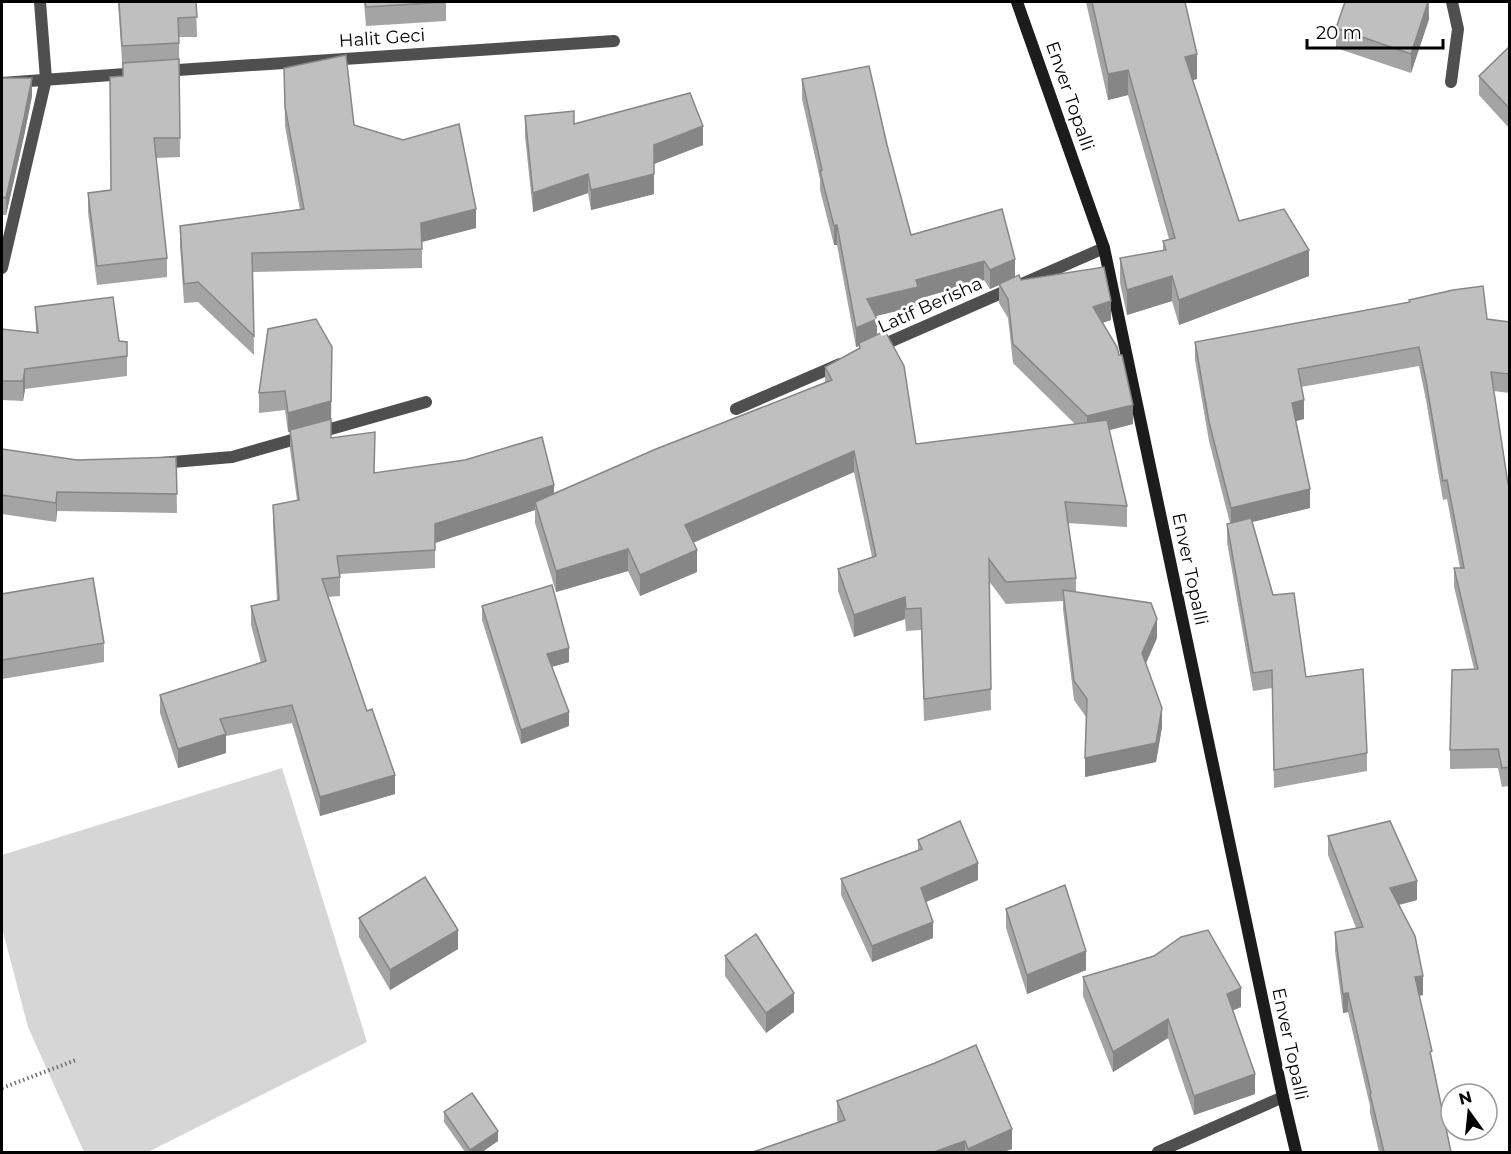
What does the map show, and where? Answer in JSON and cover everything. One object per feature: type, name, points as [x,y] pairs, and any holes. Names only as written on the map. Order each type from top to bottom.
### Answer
[{"type":"main road","name":"Enver Topalli","points":[[1017,2],[1104,248],[1296,1152]]},
{"type":"street","points":[[2,268],[46,79],[40,2]]},
{"type":"street","points":[[1451,82],[1458,29],[1452,2]]},
{"type":"street","name":"Halit Geci","points":[[2,83],[614,41]]},
{"type":"street","name":"Latif Berisha","points":[[736,409],[1104,248]]},
{"type":"street","points":[[152,464],[232,458],[426,402]]},
{"type":"street","points":[[1158,1152],[1283,1097]]},
{"type":"path","points":[[2,1088],[76,1060]]},
{"type":"shaded area","points":[[282,768],[367,1042],[148,1152],[84,1152],[28,1027],[2,928],[2,855]]},
{"type":"building","points":[[119,2],[196,2],[197,17],[178,18],[179,43],[122,46]]},
{"type":"building","points":[[365,2],[446,2],[366,7]]},
{"type":"building","points":[[1092,2],[1185,2],[1197,54],[1185,57],[1239,221],[1284,209],[1309,250],[1179,300],[1172,276],[1127,290],[1120,258],[1166,250],[1163,241],[1175,238],[1128,70],[1108,74]]},
{"type":"building","points":[[1345,2],[1428,2],[1411,54],[1336,28]]},
{"type":"building","points":[[1509,47],[1509,108],[1479,76]]},
{"type":"building","points":[[346,55],[354,125],[403,140],[459,124],[476,209],[421,223],[422,249],[252,253],[254,336],[198,282],[184,284],[180,226],[304,209],[285,107],[284,68]]},
{"type":"building","points":[[179,59],[180,138],[154,138],[167,258],[97,266],[88,193],[111,190],[110,77],[123,76],[123,63]]},
{"type":"building","points":[[869,66],[911,235],[1002,209],[1015,259],[990,270],[984,261],[916,280],[918,287],[867,299],[877,319],[856,328],[837,225],[834,226],[820,171],[822,170],[802,79]]},
{"type":"building","points":[[2,78],[32,78],[6,198],[2,197]]},
{"type":"building","points":[[690,93],[703,126],[654,145],[654,174],[591,190],[588,174],[533,193],[525,116],[574,111],[574,124]]},
{"type":"building","points":[[1104,267],[1111,301],[1093,307],[1117,347],[1119,355],[1122,355],[1133,405],[1087,416],[1013,344],[1008,299],[999,284],[1019,275],[1021,280]]},
{"type":"building","points":[[1483,286],[1487,319],[1509,322],[1509,374],[1491,372],[1509,484],[1509,767],[1502,768],[1498,749],[1450,750],[1452,670],[1478,669],[1454,568],[1464,568],[1447,480],[1443,481],[1419,347],[1298,369],[1304,400],[1292,403],[1310,489],[1231,508],[1209,422],[1195,342]]},
{"type":"building","points":[[113,297],[119,341],[127,342],[127,356],[25,369],[23,381],[2,381],[2,329],[38,333],[35,307]]},
{"type":"building","points":[[316,319],[332,347],[331,401],[288,413],[285,391],[259,393],[268,329]]},
{"type":"building","points":[[885,331],[904,366],[916,444],[1107,420],[1127,506],[1065,502],[1076,578],[1006,582],[989,559],[991,689],[924,699],[921,608],[906,609],[905,597],[854,615],[838,569],[876,556],[854,451],[685,525],[697,550],[640,575],[628,549],[556,571],[535,502],[656,449],[832,380],[825,367],[860,348],[859,343]]},
{"type":"building","points":[[331,419],[331,438],[375,432],[374,473],[465,460],[542,437],[554,485],[435,524],[435,550],[337,556],[340,577],[322,579],[367,711],[372,709],[395,775],[320,797],[292,705],[220,719],[226,734],[178,749],[160,695],[266,661],[251,606],[279,600],[273,505],[299,500],[290,430]]},
{"type":"building","points":[[2,449],[77,460],[176,457],[177,494],[57,492],[56,503],[2,495]]},
{"type":"building","points":[[1251,518],[1273,595],[1294,593],[1306,677],[1363,669],[1367,753],[1274,770],[1272,670],[1253,673],[1227,524]]},
{"type":"building","points":[[93,578],[104,643],[2,660],[2,594]]},
{"type":"building","points":[[552,585],[569,648],[547,654],[569,712],[521,730],[482,606]]},
{"type":"building","points":[[1063,590],[1151,603],[1157,619],[1142,653],[1162,708],[1156,743],[1085,758],[1087,699],[1074,681]]},
{"type":"building","points":[[960,821],[978,863],[921,888],[933,922],[872,946],[841,879],[922,849],[918,840]]},
{"type":"building","points":[[1390,821],[1417,881],[1390,888],[1415,936],[1423,976],[1415,977],[1432,1051],[1430,1052],[1439,1095],[1439,1142],[1449,1142],[1451,1152],[1384,1152],[1348,993],[1343,994],[1335,932],[1363,927],[1328,836]]},
{"type":"building","points":[[425,877],[458,930],[390,970],[359,918]]},
{"type":"building","points":[[1065,885],[1086,951],[1027,975],[1006,909]]},
{"type":"building","points":[[1208,930],[1241,988],[1227,994],[1255,1074],[1194,1096],[1168,1019],[1113,1052],[1083,977],[1154,956],[1181,937]]},
{"type":"building","points":[[756,934],[794,993],[766,1013],[725,956]]},
{"type":"building","points":[[976,1045],[1012,1129],[968,1149],[965,1141],[934,1152],[753,1152],[845,1120],[837,1101]]},
{"type":"building","points":[[472,1093],[498,1131],[470,1150],[444,1112]]}]
